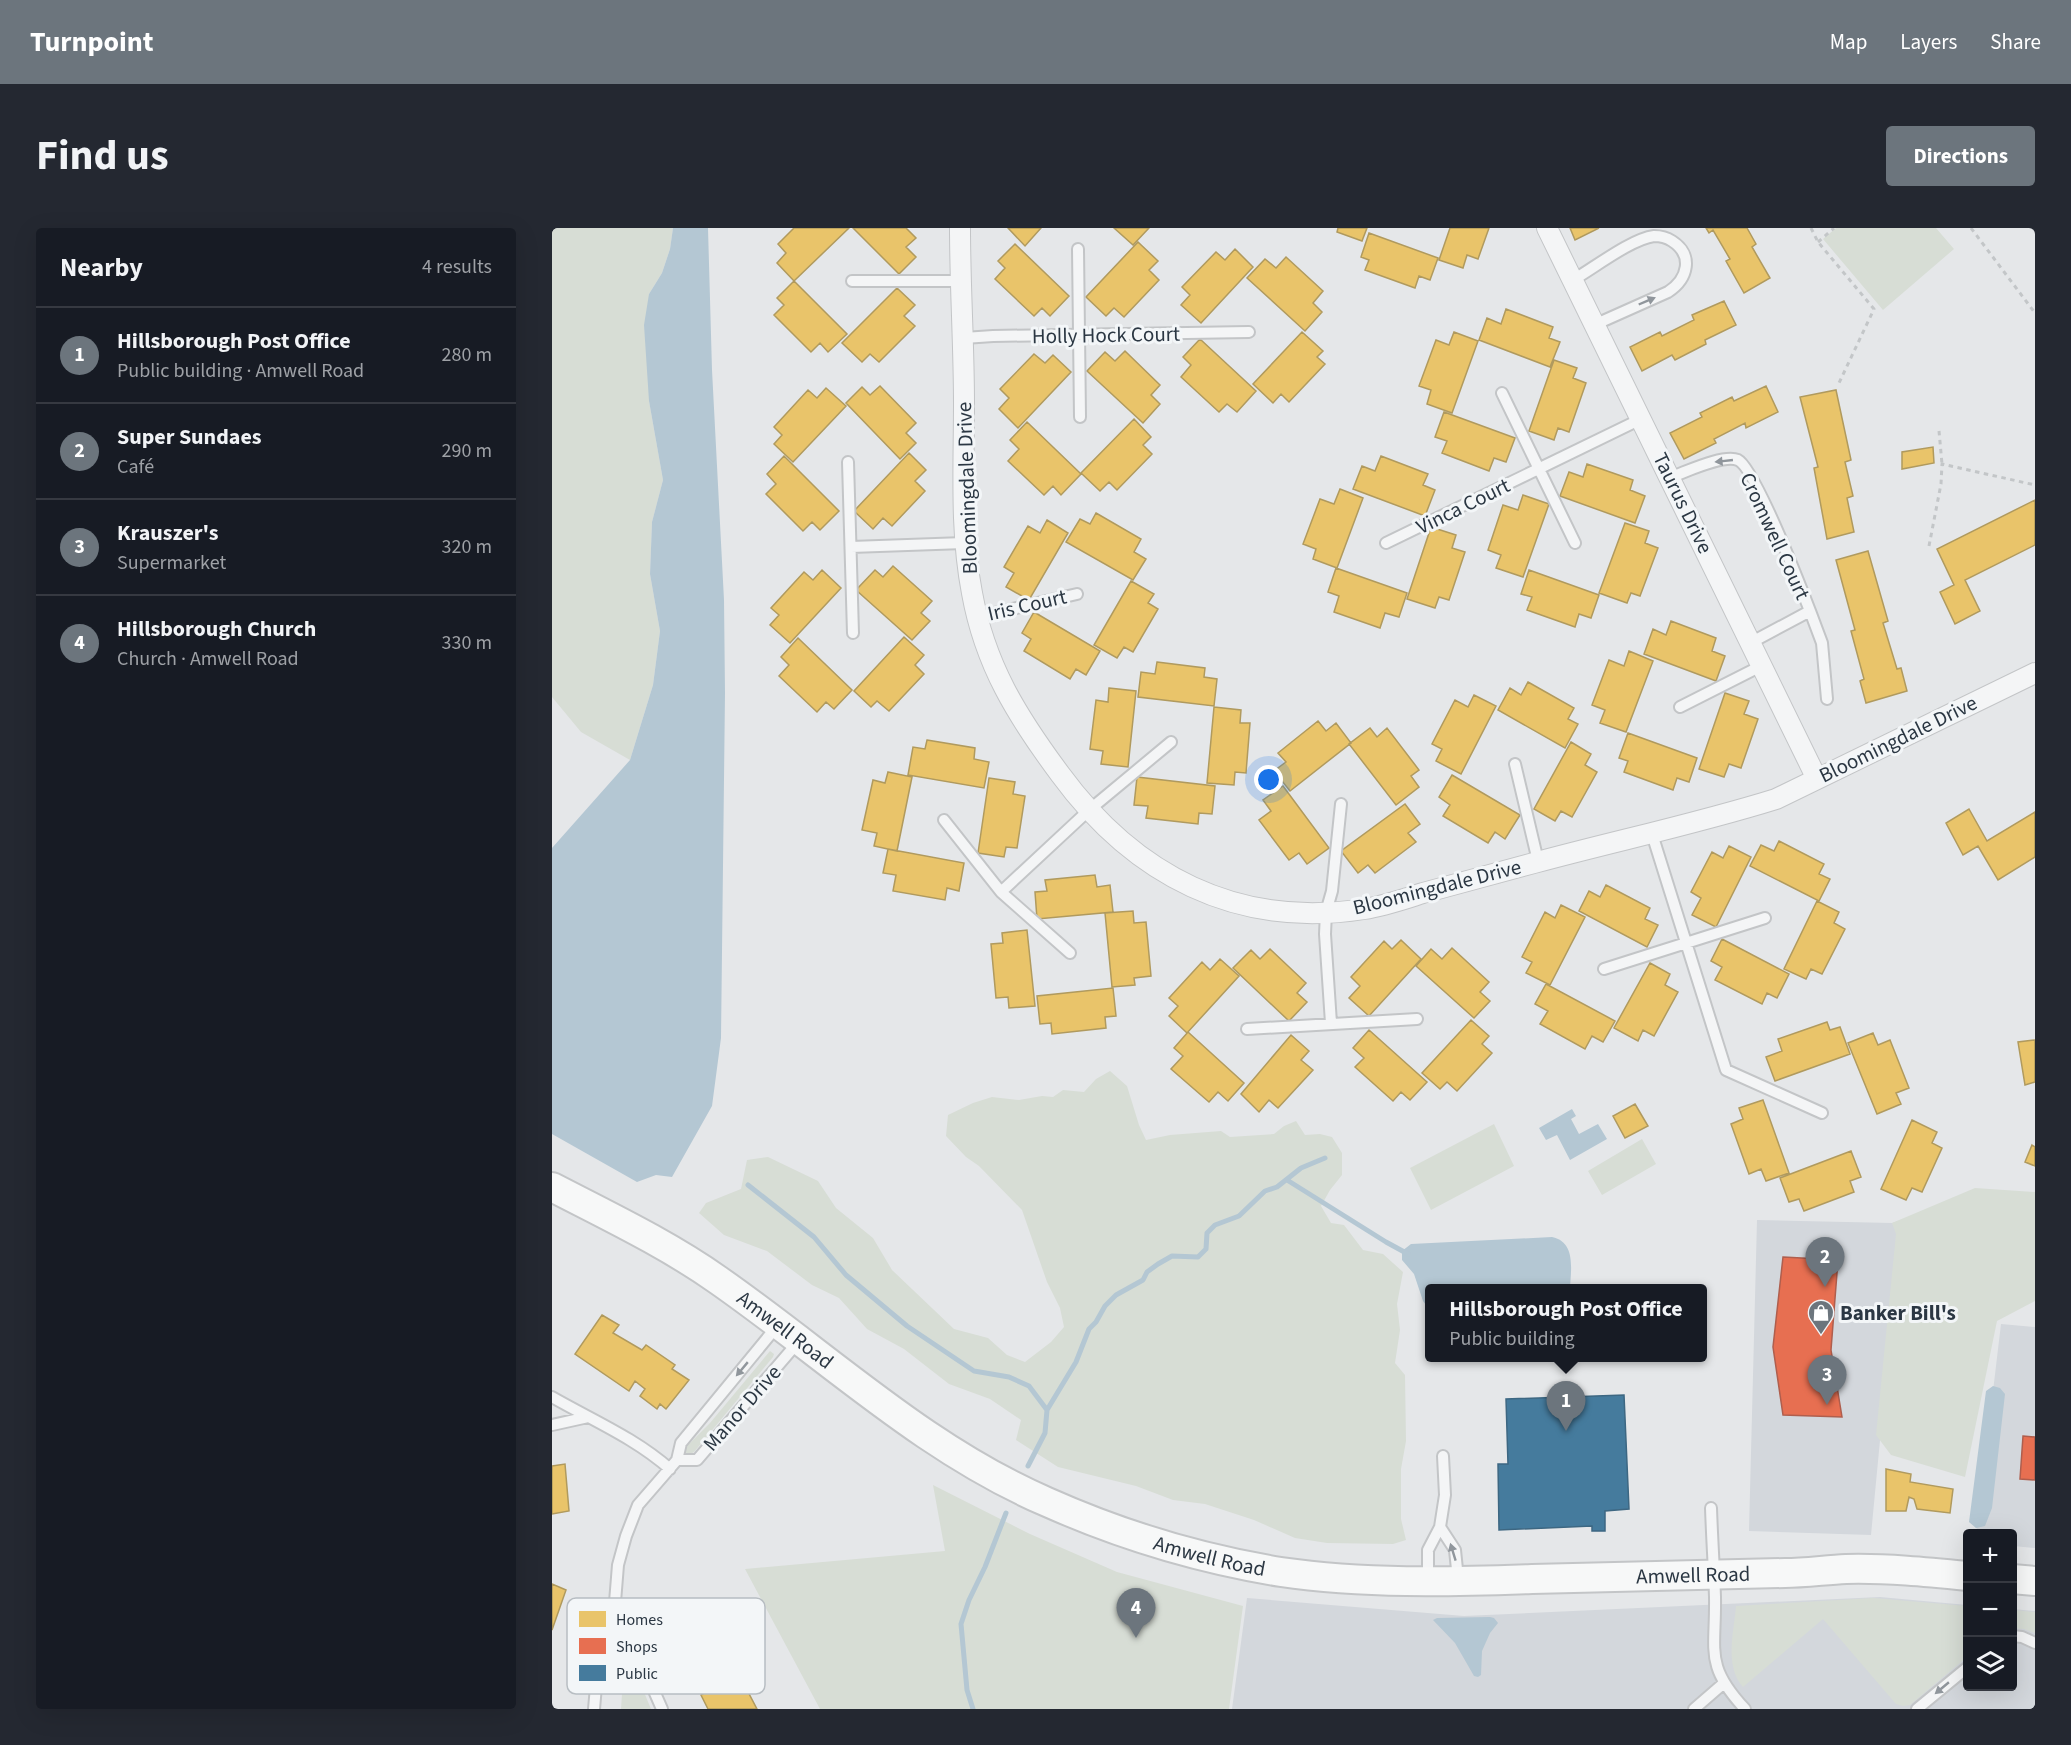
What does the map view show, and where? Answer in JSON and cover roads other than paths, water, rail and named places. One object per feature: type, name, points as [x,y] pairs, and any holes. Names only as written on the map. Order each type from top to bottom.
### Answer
[{"type":"main road","name":"Amwell Road","points":[[552,1187],[659,1243],[714,1277],[903,1420],[957,1455],[1047,1502],[1145,1539],[1211,1558],[1279,1571],[1340,1578],[1428,1582],[1789,1573],[1846,1569],[1915,1570],[1963,1575]]},
{"type":"main road","points":[[2017,1579],[2035,1581]]},
{"type":"street","name":"Bloomingdale Drive","points":[[960,228],[960,281],[964,338],[964,543],[977,617],[998,679],[1040,747],[1088,811],[1118,840],[1148,863],[1211,896],[1246,906],[1282,912],[1365,909],[1538,861],[1652,834],[1776,799],[2035,673]]},
{"type":"street","name":"Taurus Drive","points":[[1547,228],[1817,778]]},
{"type":"lane","points":[[1573,280],[1646,238],[1657,236],[1668,238],[1678,244],[1685,254],[1686,271],[1677,286],[1594,325]]},
{"type":"lane","points":[[1078,249],[1080,417]]},
{"type":"lane","points":[[852,281],[960,281]]},
{"type":"lane","name":"Holly Hock Court","points":[[964,338],[1249,332]]},
{"type":"lane","points":[[1502,393],[1575,543]]},
{"type":"lane","name":"Vinca Court","points":[[1386,543],[1641,419]]},
{"type":"lane","name":"Cromwell Court","points":[[1671,477],[1724,459],[1738,460],[1743,465],[1765,503],[1822,643],[1827,699]]},
{"type":"lane","points":[[848,462],[853,633]]},
{"type":"lane","points":[[852,547],[964,543]]},
{"type":"lane","name":"Iris Court","points":[[977,617],[1077,594]]},
{"type":"lane","name":"Cromwell Court","points":[[1752,642],[1810,611]]},
{"type":"lane","points":[[1680,707],[1763,665]]},
{"type":"lane","points":[[1001,892],[1088,811],[1172,742]]},
{"type":"lane","points":[[1515,764],[1538,861]]},
{"type":"lane","points":[[1331,1023],[1325,936],[1326,912],[1332,891],[1341,804]]},
{"type":"lane","points":[[944,820],[1001,892],[1070,953]]},
{"type":"lane","points":[[1652,834],[1726,1070],[1822,1113]]},
{"type":"lane","points":[[1604,969],[1765,918]]},
{"type":"lane","points":[[1247,1029],[1417,1018]]},
{"type":"lane","name":"Manor Drive","points":[[615,1598],[618,1565],[638,1505],[677,1460],[681,1443],[789,1332]]},
{"type":"lane","name":"Manor Drive","points":[[677,1460],[697,1460],[789,1332]]},
{"type":"lane","points":[[552,1397],[626,1436],[670,1469]]},
{"type":"lane","points":[[552,1425],[588,1417]]},
{"type":"lane","points":[[1428,1582],[1428,1550],[1440,1527],[1445,1495],[1443,1456]]},
{"type":"lane","points":[[1711,1508],[1715,1600],[1712,1642],[1717,1666],[1724,1683],[1745,1709]]},
{"type":"lane","points":[[1440,1527],[1455,1550],[1458,1581]]},
{"type":"lane","points":[[2017,1637],[2035,1643]]},
{"type":"lane","points":[[1917,1709],[1963,1671]]},
{"type":"lane","points":[[1694,1709],[1724,1683]]},
{"type":"lane","name":"Manor Drive","points":[[594,1709],[595,1694]]},
{"type":"lane","name":"Manor Drive","points":[[655,1694],[662,1709]]},
{"type":"water","points":[[673,228],[708,228],[712,370],[724,600],[721,1038],[712,1106],[672,1177],[656,1175],[637,1182],[552,1134],[552,848],[630,760],[653,685],[660,631],[650,574],[652,522],[663,480],[649,401],[644,325],[649,294],[662,273],[670,249]]},
{"type":"water","points":[[1572,1109],[1576,1116],[1571,1119],[1579,1134],[1598,1124],[1607,1139],[1570,1160],[1557,1135],[1546,1140],[1539,1128]]},
{"type":"water","points":[[1552,1237],[1560,1240],[1569,1250],[1570,1284],[1425,1284],[1425,1304],[1414,1274],[1402,1260],[1402,1251],[1411,1244]]},
{"type":"water","points":[[1993,1386],[2000,1388],[2005,1394],[1992,1508],[1985,1526],[1976,1528],[1969,1522],[1986,1391]]},
{"type":"water","points":[[1490,1617],[1498,1623],[1490,1633],[1482,1651],[1481,1675],[1478,1677],[1474,1676],[1455,1643],[1433,1620]]},
{"type":"waterway","points":[[1047,1410],[1076,1362],[1089,1329],[1116,1295],[1143,1280],[1147,1272],[1172,1256],[1198,1257],[1206,1249],[1207,1233],[1215,1225],[1239,1216],[1265,1191],[1277,1187],[1301,1168],[1325,1158]]},
{"type":"waterway","points":[[1287,1180],[1408,1254]]},
{"type":"waterway","points":[[748,1185],[814,1237],[846,1275],[907,1326],[974,1371],[1009,1377],[1029,1386],[1047,1410],[1045,1433],[1028,1466]]},
{"type":"waterway","points":[[973,1709],[967,1690],[961,1624],[1006,1513]]},
{"type":"place","name":"Super Sundaes","points":[[1825,1287]]},
{"type":"place","name":"Banker Bill's","points":[[1821,1336]]},
{"type":"place","name":"Krauszer's","points":[[1827,1405]]},
{"type":"place","name":"Hillsborough Post Office","points":[[1566,1431]]},
{"type":"place","name":"Hillsborough Church","points":[[1136,1638]]}]
